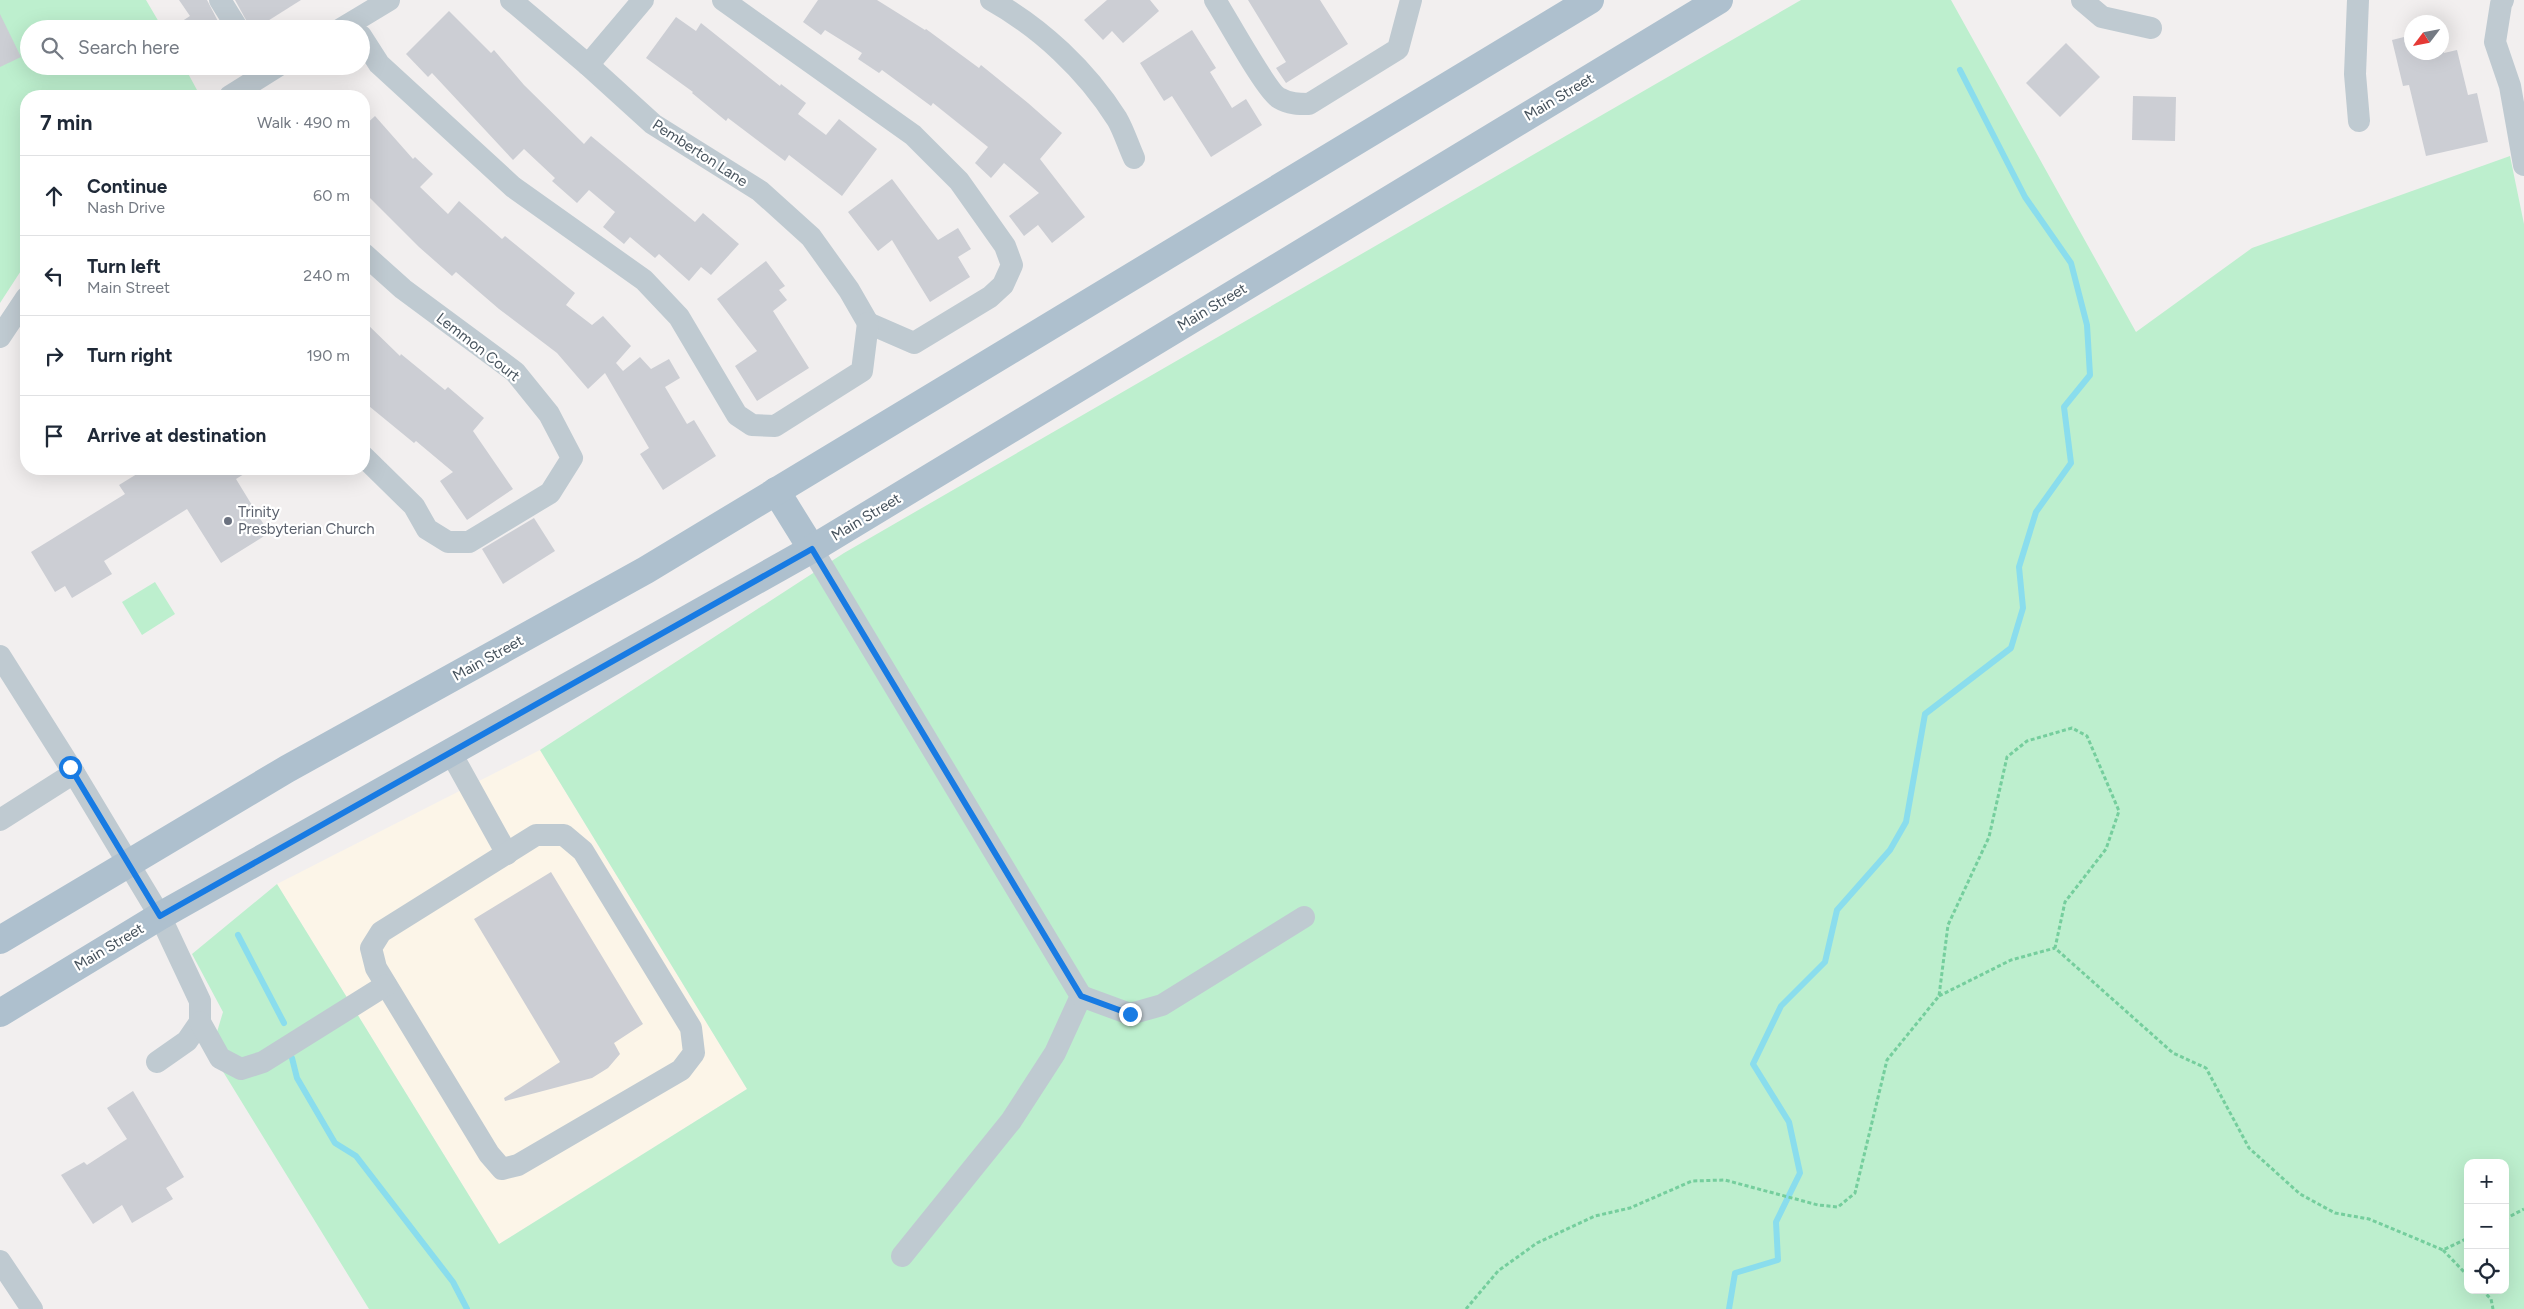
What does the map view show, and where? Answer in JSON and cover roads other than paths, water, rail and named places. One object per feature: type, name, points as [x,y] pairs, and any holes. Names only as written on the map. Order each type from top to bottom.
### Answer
[{"type":"main road","name":"Main Street","points":[[0,940],[127,862],[286,769],[646,570],[1590,0]]},
{"type":"main road","name":"Main Street","points":[[0,1013],[160,916],[812,549],[1719,0]]},
{"type":"main road","points":[[776,491],[812,549]]},
{"type":"street","points":[[220,0],[232,20]]},
{"type":"street","points":[[364,20],[389,0]]},
{"type":"street","name":"Pemberton Lane","points":[[511,0],[588,65],[653,124],[760,191],[811,237],[850,290],[868,323]]},
{"type":"street","points":[[588,65],[643,0]]},
{"type":"street","points":[[370,52],[379,64],[513,187],[644,280],[679,317],[737,415],[752,425],[775,426],[862,371],[868,323],[914,343],[990,297],[1003,284],[1012,265],[1005,246],[959,181],[913,135],[723,0]]},
{"type":"street","points":[[991,0],[1020,16],[1077,66],[1118,120],[1134,158]]},
{"type":"street","points":[[1215,0],[1267,84],[1278,98],[1296,104],[1310,104],[1398,49],[1411,0]]},
{"type":"street","points":[[2082,0],[2102,17],[2151,28]]},
{"type":"street","points":[[2358,0],[2355,74],[2359,121]]},
{"type":"street","points":[[2503,0],[2496,42],[2510,86],[2524,165]]},
{"type":"street","points":[[239,90],[260,75]]},
{"type":"street","name":"Lemmon Court","points":[[370,259],[410,295],[515,372],[549,414],[572,458],[550,493],[470,542],[448,542],[427,529],[414,506],[370,462]]},
{"type":"street","points":[[0,336],[20,307]]},
{"type":"street","points":[[812,549],[1081,996],[1130,1014],[1162,1005],[1304,918]]},
{"type":"street","points":[[0,656],[74,773],[160,916],[200,1001],[200,1022],[220,1058],[241,1069],[263,1062],[386,985]]},
{"type":"street","points":[[451,753],[507,854]]},
{"type":"street","points":[[0,820],[74,773]]},
{"type":"street","points":[[536,835],[564,835],[583,851],[691,1028],[694,1053],[681,1070],[518,1165],[502,1168],[489,1154],[386,985],[376,968],[371,948],[381,932],[536,835]]},
{"type":"street","points":[[902,1256],[1011,1121],[1055,1053],[1081,996]]},
{"type":"street","points":[[158,1062],[188,1041],[200,1022]]},
{"type":"street","points":[[0,1261],[32,1309]]},
{"type":"waterway","points":[[1729,1309],[1735,1273],[1778,1260],[1776,1222],[1800,1173],[1789,1122],[1753,1064],[1781,1006],[1825,962],[1837,910],[1890,850],[1906,822],[1925,714],[2011,648],[2023,608],[2019,567],[2036,512],[2071,463],[2064,407],[2090,375],[2087,325],[2071,263],[2025,197],[1960,70]]},
{"type":"waterway","points":[[238,935],[284,1023]]},
{"type":"waterway","points":[[292,1058],[297,1078],[335,1143],[356,1156],[453,1282],[467,1309]]},
{"type":"place","name":"Trinity Presbyterian Church","points":[[228,521]]}]
